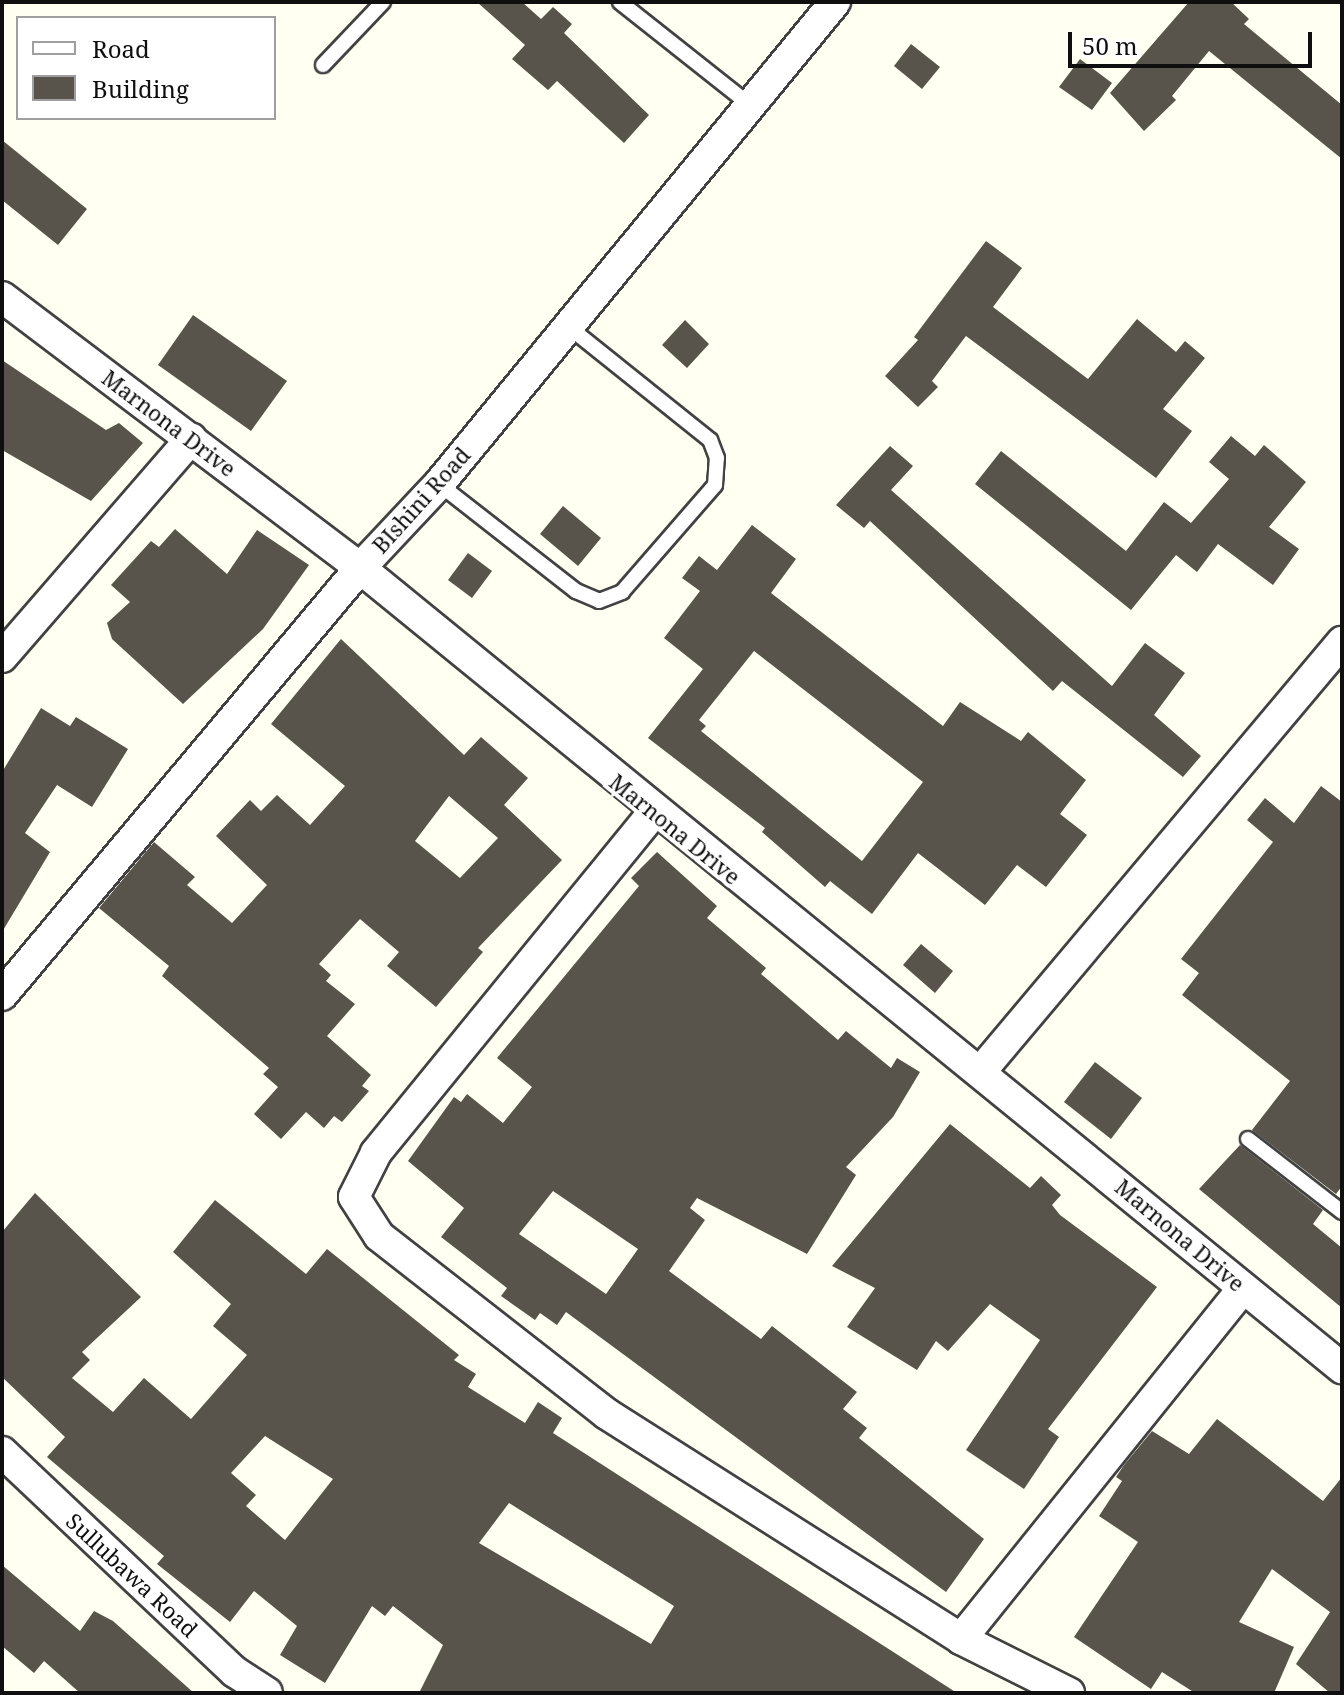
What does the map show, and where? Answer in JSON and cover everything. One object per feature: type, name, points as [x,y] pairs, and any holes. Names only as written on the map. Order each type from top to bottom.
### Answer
[{"type":"street","name":"BIshini Road","points":[[2,995],[360,568],[439,484],[835,2]]},
{"type":"street","name":"Marnona Drive","points":[[2,297],[360,568],[653,813],[981,1071],[1342,1368]]},
{"type":"street","points":[[2,657],[191,439]]},
{"type":"street","points":[[981,1071],[1342,642]]},
{"type":"street","points":[[653,813],[376,1153],[354,1197],[379,1236],[607,1414],[961,1639],[1069,1693]]},
{"type":"street","points":[[961,1639],[1243,1288]]},
{"type":"street","name":"Sullubawa Road","points":[[2,1452],[235,1672],[267,1693]]},
{"type":"lane","points":[[323,65],[383,2]]},
{"type":"lane","points":[[620,2],[751,106]]},
{"type":"lane","points":[[439,484],[576,591],[599,601],[622,592],[715,485],[717,458],[710,440],[569,327]]},
{"type":"lane","points":[[1248,1139],[1342,1212]]},
{"type":"building","points":[[477,2],[522,2],[541,19],[553,7],[572,24],[564,33],[649,115],[624,143],[557,81],[548,90],[512,59],[525,45]]},
{"type":"building","points":[[1189,2],[1231,2],[1249,19],[1244,24],[1342,105],[1342,159],[1209,51],[1172,96],[1176,100],[1144,131],[1110,93]]},
{"type":"building","points":[[911,44],[940,67],[922,89],[894,66]]},
{"type":"building","points":[[1080,59],[1112,83],[1092,110],[1059,87]]},
{"type":"building","points":[[2,140],[87,209],[58,245],[2,200]]},
{"type":"building","points":[[986,241],[1022,268],[993,307],[1088,379],[1137,319],[1176,352],[1185,341],[1205,358],[1163,409],[1192,431],[1156,478],[966,336],[932,381],[938,387],[918,407],[885,376],[918,340],[914,337]]},
{"type":"building","points":[[193,315],[287,381],[251,431],[158,365]]},
{"type":"building","points":[[685,320],[709,344],[687,368],[662,345]]},
{"type":"building","points":[[2,360],[106,430],[119,423],[143,443],[91,501],[2,450]]},
{"type":"building","points":[[1231,436],[1255,456],[1264,445],[1306,482],[1269,527],[1299,549],[1273,585],[1218,544],[1197,572],[1176,555],[1131,610],[975,484],[1001,451],[1126,551],[1164,502],[1191,523],[1229,479],[1209,462]]},
{"type":"building","points":[[890,446],[913,466],[891,490],[1112,686],[1145,643],[1185,673],[1154,715],[1201,756],[1183,777],[1062,681],[1053,691],[870,521],[864,528],[836,505]]},
{"type":"building","points":[[563,506],[601,538],[578,566],[540,534]]},
{"type":"building","points":[[752,525],[796,559],[771,593],[943,726],[960,702],[1021,741],[1028,732],[1086,780],[1060,814],[1087,835],[1046,887],[1017,865],[985,905],[918,853],[872,914],[830,881],[825,887],[762,832],[765,828],[648,738],[703,669],[664,638],[700,591],[682,578],[699,556],[717,570]],"holes":[[[754,651],[923,782],[862,861],[701,731],[706,726],[699,720]]]},
{"type":"building","points":[[175,529],[227,574],[257,530],[309,565],[263,629],[183,704],[112,639],[107,623],[130,602],[111,585],[151,541],[159,547]]},
{"type":"building","points":[[468,553],[492,571],[472,598],[448,580]]},
{"type":"building","points":[[341,639],[464,755],[481,737],[528,778],[504,805],[562,860],[478,948],[483,952],[436,1007],[387,966],[399,952],[360,919],[319,964],[331,975],[326,981],[355,1004],[327,1036],[371,1075],[362,1086],[369,1091],[342,1122],[334,1116],[324,1128],[306,1112],[281,1139],[254,1114],[278,1087],[263,1074],[269,1068],[162,976],[169,966],[99,908],[154,842],[195,877],[187,885],[232,923],[267,885],[216,836],[250,800],[261,811],[277,795],[310,825],[345,786],[271,724]],"holes":[[[449,796],[498,838],[460,878],[415,841]]]},
{"type":"building","points":[[41,708],[70,726],[76,717],[128,749],[92,807],[57,785],[25,833],[50,852],[2,932],[2,772]]},
{"type":"building","points":[[1321,786],[1342,802],[1342,1186],[1336,1194],[1252,1130],[1290,1081],[1182,995],[1199,973],[1181,959],[1273,842],[1247,820],[1265,798],[1294,823]]},
{"type":"building","points":[[657,852],[717,906],[707,918],[766,968],[761,974],[838,1040],[846,1031],[891,1068],[897,1058],[920,1072],[893,1117],[846,1167],[856,1175],[807,1254],[697,1198],[690,1208],[705,1220],[669,1271],[761,1339],[772,1326],[857,1392],[843,1409],[867,1428],[859,1438],[984,1539],[946,1592],[566,1312],[557,1325],[540,1313],[535,1320],[501,1296],[507,1288],[441,1237],[464,1208],[408,1161],[454,1097],[461,1102],[467,1094],[503,1123],[532,1087],[497,1058],[639,886],[631,878]],"holes":[[[553,1191],[638,1249],[606,1294],[519,1234]]]},
{"type":"building","points":[[921,944],[953,971],[935,993],[903,965]]},
{"type":"building","points":[[1095,1062],[1142,1098],[1111,1139],[1064,1102]]},
{"type":"building","points":[[950,1124],[1030,1188],[1041,1176],[1061,1195],[1052,1205],[1060,1215],[1157,1287],[1048,1429],[1059,1437],[1024,1489],[966,1450],[1040,1340],[990,1304],[948,1351],[936,1341],[917,1370],[847,1327],[875,1288],[832,1266]]},
{"type":"building","points":[[1240,1145],[1323,1210],[1313,1224],[1342,1248],[1342,1308],[1199,1189]]},
{"type":"building","points":[[35,1193],[141,1297],[82,1352],[90,1360],[72,1378],[113,1412],[144,1378],[191,1419],[247,1355],[213,1326],[231,1304],[173,1252],[215,1200],[306,1274],[327,1249],[459,1355],[454,1360],[476,1374],[468,1387],[525,1423],[538,1402],[562,1418],[553,1433],[957,1693],[419,1693],[443,1645],[393,1606],[385,1616],[372,1606],[325,1683],[280,1655],[297,1626],[254,1591],[230,1622],[157,1564],[164,1556],[47,1457],[65,1437],[2,1377],[2,1232]],"holes":[[[265,1436],[333,1479],[285,1540],[246,1506],[256,1495],[231,1473]],[[509,1503],[674,1606],[651,1644],[479,1543]]]},
{"type":"building","points":[[1217,1419],[1323,1501],[1342,1477],[1342,1693],[1330,1693],[1296,1664],[1330,1612],[1272,1569],[1239,1622],[1294,1647],[1274,1693],[1195,1693],[1162,1672],[1151,1689],[1074,1637],[1138,1542],[1099,1516],[1122,1481],[1116,1477],[1152,1431],[1189,1454]]},
{"type":"building","points":[[2,1565],[80,1631],[94,1611],[113,1621],[194,1693],[80,1693],[44,1661],[34,1673],[2,1646]]}]
